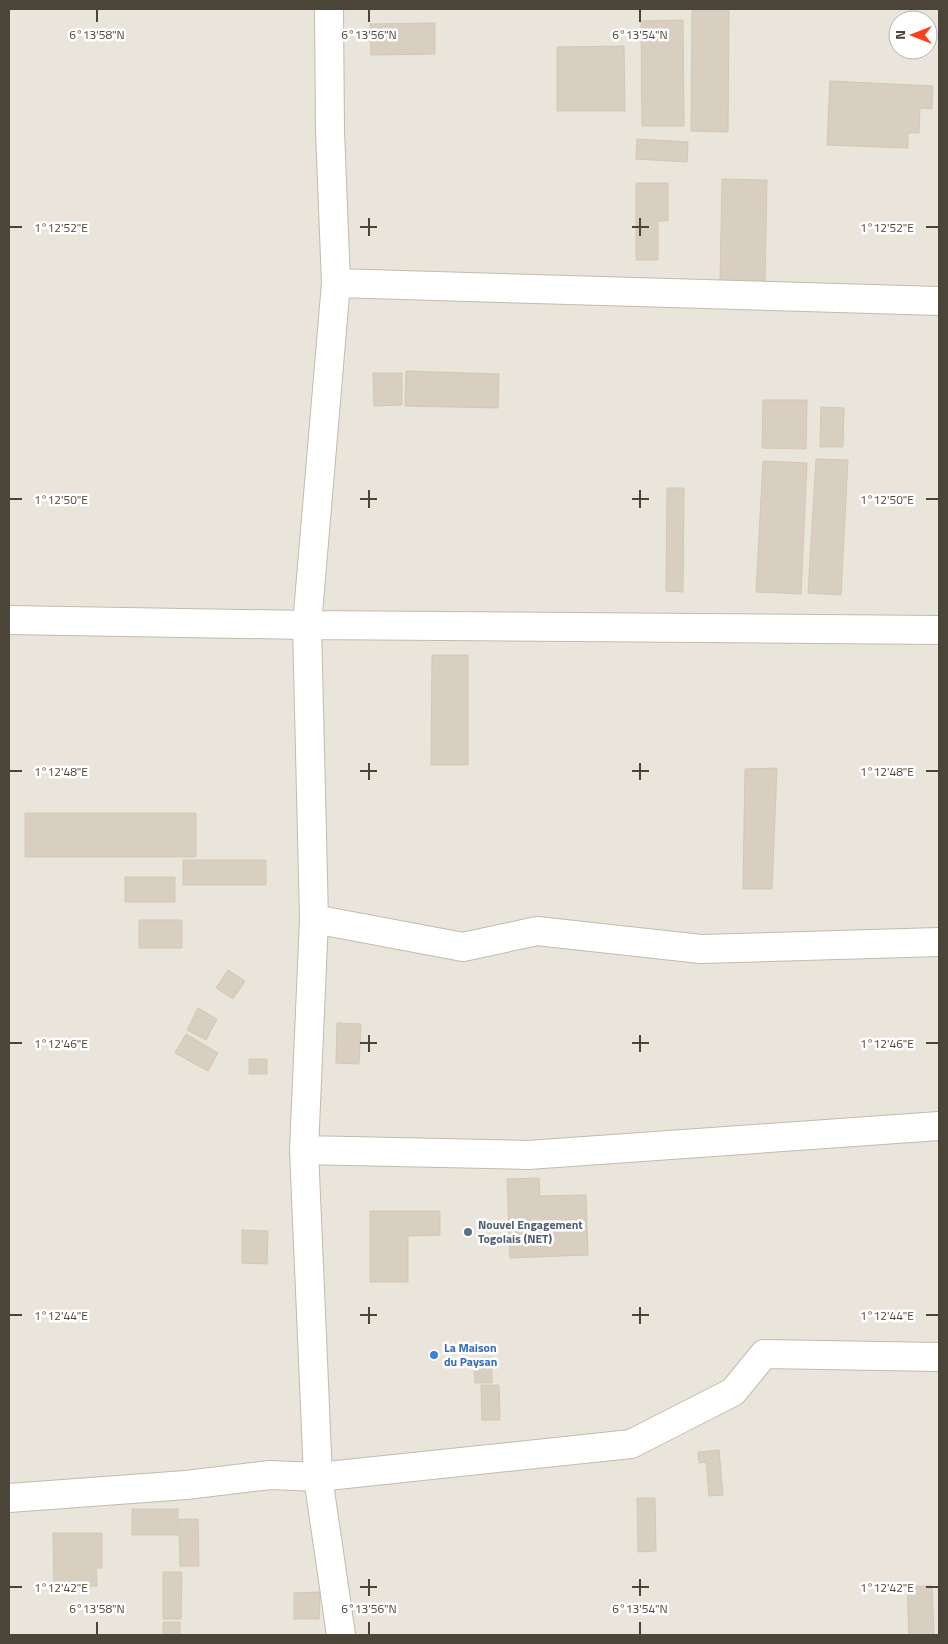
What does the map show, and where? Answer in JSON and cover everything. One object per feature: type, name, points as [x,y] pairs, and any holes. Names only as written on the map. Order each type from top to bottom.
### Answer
[{"type":"street","points":[[329,9],[330,131],[336,283],[307,625],[314,919],[304,1150],[318,1477],[341,1635]]},
{"type":"street","points":[[336,283],[939,302]]},
{"type":"street","points":[[9,620],[307,625],[939,630]]},
{"type":"street","points":[[314,919],[463,947],[537,931],[700,949],[939,942]]},
{"type":"street","points":[[304,1150],[528,1155],[939,1126]]},
{"type":"street","points":[[9,1498],[186,1485],[270,1475],[318,1477],[631,1444],[733,1392],[764,1354],[939,1357]]},
{"type":"shaded area","points":[[9,9],[939,9],[939,1635],[9,1635]]},
{"type":"building","points":[[692,9],[729,9],[728,132],[691,131]]},
{"type":"building","points":[[683,20],[684,126],[642,126],[641,21]]},
{"type":"building","points":[[435,23],[435,54],[371,55],[370,24]]},
{"type":"building","points":[[624,46],[625,111],[557,111],[557,47]]},
{"type":"building","points":[[830,81],[933,86],[932,109],[920,108],[919,133],[908,133],[908,148],[827,145]]},
{"type":"building","points":[[637,139],[688,142],[687,162],[636,159]]},
{"type":"building","points":[[722,179],[767,180],[765,283],[720,282]]},
{"type":"building","points":[[636,183],[668,183],[668,221],[658,221],[658,260],[636,260]]},
{"type":"building","points":[[406,371],[499,374],[498,408],[405,406]]},
{"type":"building","points":[[373,373],[402,373],[402,405],[374,406]]},
{"type":"building","points":[[763,400],[807,400],[806,449],[762,448]]},
{"type":"building","points":[[821,407],[844,408],[843,447],[820,447]]},
{"type":"building","points":[[816,459],[848,460],[841,595],[808,593]]},
{"type":"building","points":[[763,461],[807,463],[801,594],[756,592]]},
{"type":"building","points":[[667,488],[684,488],[683,592],[666,591]]},
{"type":"building","points":[[432,655],[468,655],[468,765],[431,765]]},
{"type":"building","points":[[777,768],[772,889],[743,889],[745,769]]},
{"type":"building","points":[[25,813],[196,813],[196,857],[25,857]]},
{"type":"building","points":[[183,860],[266,860],[266,885],[183,885]]},
{"type":"building","points":[[125,877],[175,877],[175,902],[125,902]]},
{"type":"building","points":[[139,920],[182,920],[182,948],[139,948]]},
{"type":"building","points":[[228,970],[245,981],[233,999],[216,988]]},
{"type":"building","points":[[198,1008],[217,1019],[206,1040],[187,1030]]},
{"type":"building","points":[[337,1023],[361,1024],[359,1064],[336,1063]]},
{"type":"building","points":[[186,1034],[218,1053],[208,1071],[175,1053]]},
{"type":"building","points":[[249,1059],[267,1059],[267,1074],[249,1074]]},
{"type":"building","points":[[539,1178],[540,1196],[586,1195],[588,1255],[510,1258],[507,1179]]},
{"type":"building","points":[[370,1211],[440,1211],[440,1235],[408,1236],[408,1282],[370,1282]]},
{"type":"building","points":[[242,1230],[268,1231],[267,1264],[242,1263]]},
{"type":"building","points":[[492,1357],[492,1383],[475,1383],[474,1358]]},
{"type":"building","points":[[481,1385],[499,1385],[500,1420],[482,1420]]},
{"type":"building","points":[[719,1450],[723,1495],[709,1496],[706,1462],[699,1463],[698,1452]]},
{"type":"building","points":[[637,1498],[655,1498],[656,1551],[638,1552]]},
{"type":"building","points":[[132,1509],[178,1509],[178,1535],[132,1535]]},
{"type":"building","points":[[179,1519],[198,1519],[199,1566],[180,1566]]},
{"type":"building","points":[[53,1533],[102,1533],[102,1568],[96,1568],[97,1586],[54,1587]]},
{"type":"building","points":[[163,1572],[182,1572],[181,1619],[163,1619]]},
{"type":"building","points":[[907,1586],[932,1586],[934,1635],[909,1635]]},
{"type":"building","points":[[320,1592],[319,1619],[294,1619],[294,1593]]},
{"type":"building","points":[[163,1622],[180,1622],[180,1635],[163,1635]]},
{"type":"place","name":"Nouvel Engagement Togolais (NET)","points":[[468,1232]]},
{"type":"place","name":"La Maison du Paysan","points":[[434,1355]]}]
